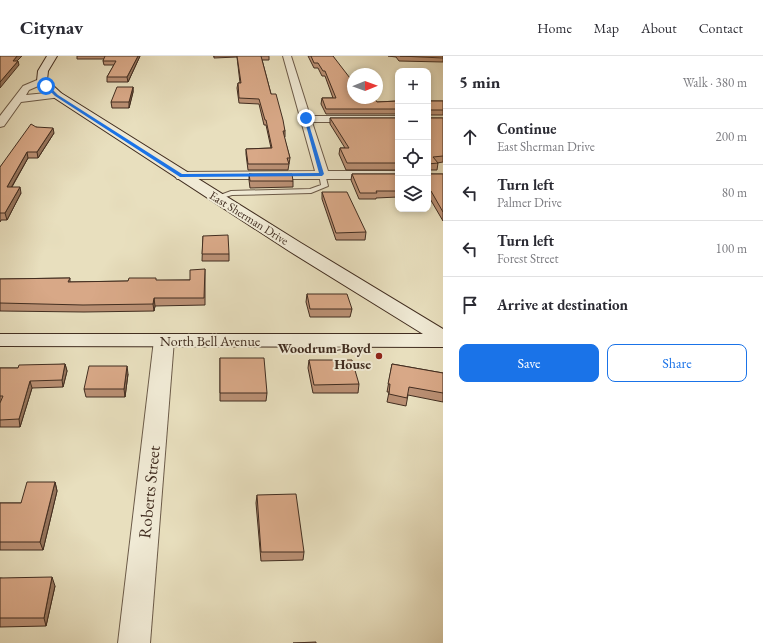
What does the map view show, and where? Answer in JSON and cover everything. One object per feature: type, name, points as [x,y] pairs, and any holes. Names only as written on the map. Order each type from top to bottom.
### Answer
[{"type":"main road","points":[[42,81],[43,71],[50,57]]},
{"type":"main road","name":"East Sherman Drive","points":[[42,81],[57,95],[216,198],[443,338]]},
{"type":"main road","name":"North Bell Avenue","points":[[0,340],[443,341]]},
{"type":"street","points":[[287,56],[322,174]]},
{"type":"street","points":[[2,118],[19,99],[26,88],[42,81]]},
{"type":"street","points":[[19,99],[57,95]]},
{"type":"street","points":[[306,118],[395,119]]},
{"type":"street","points":[[182,176],[322,174],[395,175]]},
{"type":"street","name":"Roberts Street","points":[[134,643],[164,340]]},
{"type":"lane","points":[[216,198],[231,193],[311,190],[325,186],[322,174]]},
{"type":"building","points":[[0,56],[17,56],[13,61],[18,61],[0,82]]},
{"type":"building","points":[[105,56],[138,56],[127,77],[107,77],[116,61],[103,61]]},
{"type":"building","points":[[237,56],[261,56],[271,94],[276,94],[283,120],[285,131],[283,131],[290,158],[287,158],[289,164],[248,164],[246,149],[272,148],[266,120],[259,99],[239,98],[238,83],[241,83]]},
{"type":"building","points":[[311,56],[333,56],[347,74],[347,104],[383,104],[383,102],[395,101],[395,109],[326,109],[322,98],[336,98],[325,71],[323,71],[318,63],[314,63]]},
{"type":"building","points":[[400,56],[443,56],[443,58]]},
{"type":"building","points":[[117,87],[133,87],[129,102],[111,102]]},
{"type":"building","points":[[431,101],[443,101],[443,110],[431,110]]},
{"type":"building","points":[[330,118],[395,118],[395,163],[347,163],[340,148],[349,148]]},
{"type":"building","points":[[431,118],[443,118],[443,156],[433,157],[438,163],[431,164]]},
{"type":"building","points":[[31,124],[36,127],[53,128],[37,152],[27,152],[7,187],[20,187],[5,213],[0,213],[0,167]]},
{"type":"building","points":[[249,174],[292,174],[293,181],[250,181]]},
{"type":"building","points":[[352,174],[395,174],[395,191],[360,193]]},
{"type":"building","points":[[431,174],[443,174],[443,212],[431,191]]},
{"type":"building","points":[[322,192],[347,192],[366,232],[336,233]]},
{"type":"building","points":[[228,235],[229,254],[202,254],[203,236]]},
{"type":"building","points":[[205,269],[204,298],[154,298],[153,304],[83,305],[0,303],[0,279],[70,278],[68,282],[128,281],[129,278],[190,280],[190,270]]},
{"type":"building","points":[[307,294],[347,294],[352,309],[310,309]]},
{"type":"building","points":[[220,358],[264,358],[267,393],[220,393]]},
{"type":"building","points":[[309,360],[352,360],[359,384],[314,385]]},
{"type":"building","points":[[65,364],[62,380],[30,381],[19,419],[0,420],[0,403],[3,396],[0,396],[0,368],[18,368],[19,365]]},
{"type":"building","points":[[392,364],[443,373],[443,393],[409,387],[407,398],[389,394],[390,384],[388,384]]},
{"type":"building","points":[[89,366],[127,366],[124,389],[84,389]]},
{"type":"building","points":[[27,482],[55,482],[40,542],[0,542],[0,503],[21,503]]},
{"type":"building","points":[[296,494],[304,552],[261,552],[257,495]]},
{"type":"building","points":[[52,577],[44,618],[0,618],[0,578]]},
{"type":"building","points":[[316,642],[316,643],[293,643]]},
{"type":"place","name":"Woodrum-Boyd House","points":[[379,356]]},
{"type":"route","points":[[46,86],[57,95],[182,176],[322,174],[306,118]]}]
